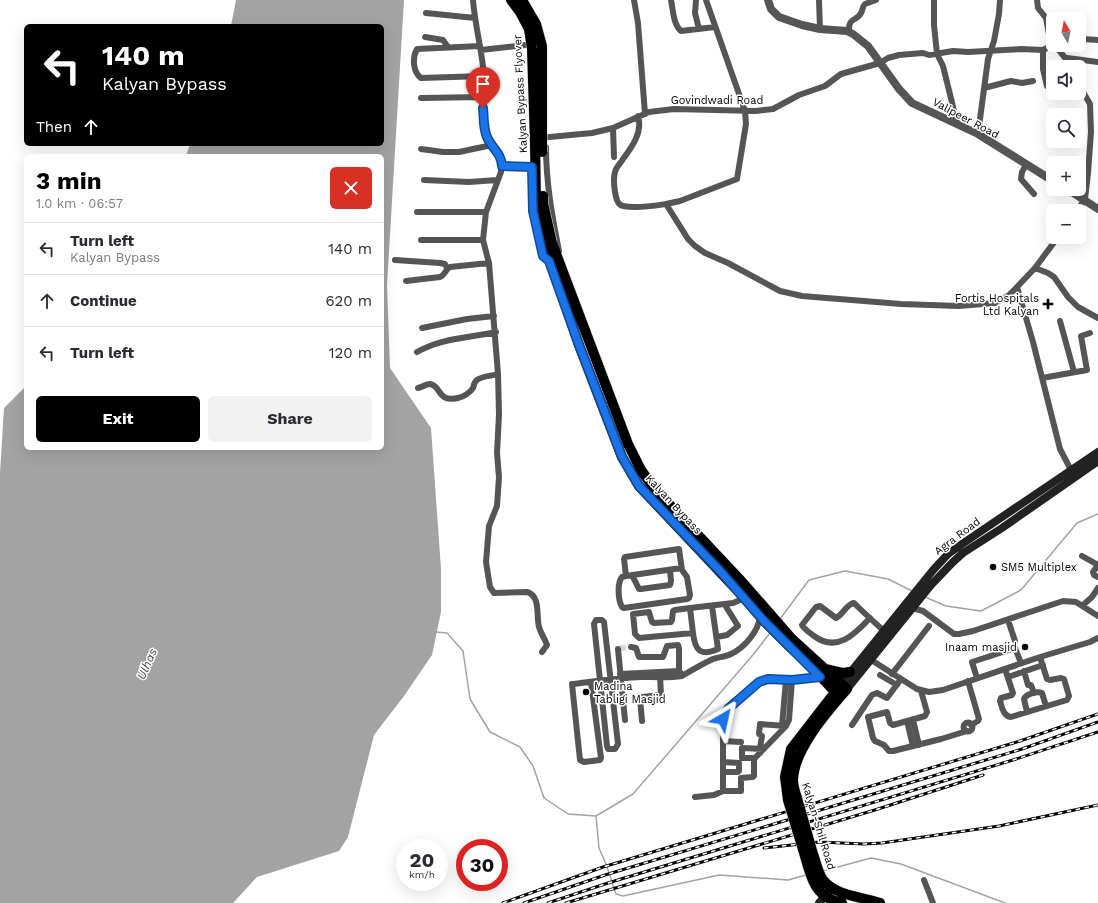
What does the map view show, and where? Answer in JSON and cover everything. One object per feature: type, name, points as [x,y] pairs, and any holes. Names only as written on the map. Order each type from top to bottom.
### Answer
[{"type":"main road","name":"Kalyan Bypass Flyover","points":[[512,0],[529,29],[532,49],[536,204],[554,260]]},
{"type":"main road","name":"Kalyan Bypass Flyover","points":[[522,0],[536,24],[542,46],[543,203],[549,245]]},
{"type":"main road","name":"Kalyan Bypass","points":[[554,260],[628,444],[655,503],[712,563],[748,596]]},
{"type":"main road","name":"Agra Road","points":[[840,690],[911,605],[948,554],[1098,452]]},
{"type":"main road","name":"Agra Road","points":[[928,582],[963,553],[1008,524],[1098,460]]},
{"type":"main road","name":"Kalyan Bypass","points":[[649,490],[790,642],[840,690]]},
{"type":"main road","points":[[948,554],[954,562]]},
{"type":"main road","name":"Agra Road","points":[[840,690],[850,672],[867,658],[884,631],[911,605]]},
{"type":"main road","points":[[821,672],[850,672]]},
{"type":"main road","name":"Kalyan-Shil Road","points":[[822,900],[814,885],[809,855],[786,768],[792,749],[817,721],[840,690]]},
{"type":"main road","name":"Kalyan-Shil Road","points":[[809,855],[823,879],[831,888]]},
{"type":"main road","points":[[842,903],[822,900],[831,888],[841,893],[880,903]]},
{"type":"street","points":[[473,0],[484,76],[483,97],[485,127],[487,138],[498,152],[502,160],[501,172],[486,212],[483,240],[489,263],[496,332],[499,414],[497,453],[499,477],[497,506],[489,526],[486,562],[490,587],[494,593],[527,592],[533,595],[537,606],[538,625],[547,645],[542,652]]},
{"type":"street","points":[[634,0],[638,23],[645,114]]},
{"type":"street","points":[[671,0],[678,28],[685,31],[715,27]]},
{"type":"street","points":[[696,0],[695,13],[699,29]]},
{"type":"street","points":[[638,116],[639,128],[633,146],[615,172],[616,198],[622,206],[641,207],[680,202],[737,179],[746,124],[745,111],[706,0]]},
{"type":"street","points":[[768,0],[771,9],[780,17],[802,25],[820,29],[848,32],[848,26],[851,21],[861,15],[865,4],[876,0]]},
{"type":"street","points":[[819,0],[820,29]]},
{"type":"street","points":[[934,0],[934,25],[937,54],[943,66],[957,123]]},
{"type":"street","points":[[978,134],[988,60],[997,28],[1000,0]]},
{"type":"street","points":[[1037,0],[1038,8],[1046,18]]},
{"type":"street","points":[[426,13],[475,18]]},
{"type":"street","name":"Valipeer Road","points":[[848,32],[853,34],[868,46],[899,89],[912,103],[978,134],[1046,176]]},
{"type":"street","points":[[425,36],[444,40],[448,47]]},
{"type":"street","points":[[1086,39],[1098,40]]},
{"type":"street","points":[[484,76],[421,78],[418,76],[414,59],[417,49],[448,47],[480,48],[525,45]]},
{"type":"street","points":[[1046,48],[1043,50],[1043,69],[1046,82]]},
{"type":"street","name":"Govindwadi Road","points":[[546,137],[592,133],[613,128],[638,116],[674,109],[745,111],[774,109],[799,95],[825,86],[841,74],[880,63],[888,58],[899,55],[923,53],[929,55],[953,52],[1021,49],[1043,50]]},
{"type":"street","points":[[1059,52],[1067,58],[1098,62]]},
{"type":"street","points":[[984,88],[1011,80],[1022,83],[1033,81]]},
{"type":"street","points":[[421,98],[483,97]]},
{"type":"street","points":[[1082,204],[1085,199],[1091,132],[1090,104],[1086,97]]},
{"type":"street","points":[[613,128],[614,157]]},
{"type":"street","points":[[546,137],[547,184],[559,252],[554,260],[543,256],[533,211],[532,167],[532,138],[546,137]]},
{"type":"street","points":[[421,149],[443,152],[459,152],[492,145]]},
{"type":"street","points":[[1026,164],[1022,172],[1021,179],[1034,194]]},
{"type":"street","points":[[502,166],[532,167]]},
{"type":"street","points":[[424,180],[469,182],[497,180]]},
{"type":"street","points":[[1080,196],[1098,209]]},
{"type":"street","points":[[666,204],[688,239],[705,253],[728,263],[780,291],[802,296],[901,304],[959,306],[995,303],[1008,296],[1017,287],[1035,268],[1053,244]]},
{"type":"street","points":[[416,212],[486,212]]},
{"type":"street","points":[[421,240],[483,240]]},
{"type":"street","points":[[395,260],[440,263],[445,264],[448,268]]},
{"type":"street","points":[[406,281],[440,277],[443,276],[448,268],[489,263]]},
{"type":"street","points":[[1035,268],[1054,277],[1068,297],[1078,307],[1098,318]]},
{"type":"street","points":[[1017,287],[1060,449],[1072,470]]},
{"type":"street","points":[[422,328],[467,319],[494,316]]},
{"type":"street","points":[[1060,321],[1074,372]]},
{"type":"street","points":[[417,352],[439,342],[496,332]]},
{"type":"street","points":[[1042,378],[1087,369],[1081,337],[1083,334],[1090,333]]},
{"type":"street","points":[[418,388],[429,384],[433,385],[442,396],[448,399],[459,398],[468,394],[472,390],[475,381],[498,374]]},
{"type":"street","points":[[655,503],[656,511],[700,557],[712,563]]},
{"type":"street","points":[[670,570],[670,585],[639,589],[628,575],[624,559],[625,557],[679,549],[688,544]]},
{"type":"street","points":[[679,549],[681,567],[687,577],[690,595],[689,598],[624,608],[622,607],[620,603],[619,582],[622,577],[681,567]]},
{"type":"street","points":[[1082,556],[1098,565],[1092,572],[1098,577]]},
{"type":"street","points":[[628,575],[670,570],[681,567]]},
{"type":"street","points":[[1083,605],[1092,597],[1098,588]]},
{"type":"street","points":[[694,633],[639,638],[635,634],[632,616],[635,613],[649,612],[652,622],[654,623],[671,622],[673,612],[675,610],[733,604],[748,596]]},
{"type":"street","points":[[911,605],[923,611],[954,634],[973,631],[1063,601],[1076,602],[1083,605],[1098,616]]},
{"type":"street","points":[[870,618],[856,633],[837,642],[822,641],[805,629],[802,625],[818,606],[836,618],[853,603],[870,618],[884,631]]},
{"type":"street","points":[[717,637],[730,634],[738,626],[725,605]]},
{"type":"street","points":[[690,608],[695,644],[698,650],[703,652],[718,649],[712,606]]},
{"type":"street","points":[[621,678],[677,677],[682,673],[714,658],[732,654],[749,639],[765,615]]},
{"type":"street","points":[[597,620],[602,620],[604,622],[618,744],[615,749],[611,750],[608,749],[607,746],[596,646],[594,622],[597,620]]},
{"type":"street","points":[[1008,620],[1014,641]]},
{"type":"street","points":[[892,674],[930,626]]},
{"type":"street","points":[[867,658],[921,691],[929,692],[943,690],[1040,657],[1090,642],[1098,638]]},
{"type":"street","points":[[631,647],[636,648],[639,657],[663,657],[667,646],[678,645],[682,673]]},
{"type":"street","points":[[596,646],[619,648],[625,720]]},
{"type":"street","points":[[977,678],[972,662],[1007,650],[1015,648],[1021,664]]},
{"type":"street","points":[[1005,669],[1013,693],[1012,695],[1000,699],[1005,714],[1008,717],[1067,700],[1069,697],[1063,678],[1050,680],[1047,677],[1040,657]]},
{"type":"street","points":[[1008,677],[1043,665]]},
{"type":"street","points":[[1024,671],[1028,685],[1031,685],[1034,693]]},
{"type":"street","points":[[723,791],[724,714],[759,682],[768,679],[789,680],[821,672]]},
{"type":"street","points":[[591,682],[601,759],[584,762],[580,760],[572,686],[574,684],[621,678],[682,673]]},
{"type":"street","points":[[880,675],[897,685]]},
{"type":"street","points":[[642,721],[640,698],[661,695],[660,678]]},
{"type":"street","points":[[852,725],[872,695],[877,693],[887,698],[901,679]]},
{"type":"street","points":[[695,797],[714,795],[723,791],[741,791],[741,778],[754,777],[754,759],[789,720],[789,680]]},
{"type":"street","points":[[921,691],[927,713],[925,716],[893,725],[890,723],[887,712],[868,718],[873,738],[875,741],[884,745],[887,750],[892,751],[967,731],[964,729],[964,725],[968,723],[971,725],[979,719],[968,681]]},
{"type":"street","points":[[1027,712],[1024,697],[1034,693],[1042,693],[1046,706]]},
{"type":"street","points":[[603,716],[615,715]]},
{"type":"street","points":[[910,721],[916,745]]},
{"type":"street","points":[[762,749],[762,736],[759,734],[760,724],[784,726]]},
{"type":"street","points":[[723,741],[741,742]]},
{"type":"street","points":[[754,759],[742,758],[742,748],[762,749]]},
{"type":"street","points":[[723,762],[739,763],[738,772],[723,772]]},
{"type":"street","points":[[924,880],[933,903]]},
{"type":"water","name":"Ulhas","points":[[236,0],[404,0],[387,285],[390,368],[431,428],[441,569],[441,612],[432,655],[404,696],[374,735],[348,837],[339,851],[257,877],[233,903],[0,903],[0,473],[4,408],[24,388],[24,450],[384,450],[384,154],[187,154],[189,146],[384,146],[384,24],[231,24]]},
{"type":"waterway","points":[[925,597],[946,606],[981,611],[1021,590],[1077,523],[1098,514]]},
{"type":"waterway","points":[[780,619],[809,580],[845,571],[888,579],[912,591]]},
{"type":"waterway","points":[[436,632],[447,633],[463,651],[470,699],[490,732],[520,747],[533,766],[544,798],[568,814],[596,816],[633,794],[770,633]]},
{"type":"waterway","points":[[596,816],[599,848],[616,894],[623,896],[719,875],[788,880],[806,875]]},
{"type":"waterway","points":[[823,871],[871,858],[901,864],[1005,903]]},
{"type":"tunnel","points":[[620,648],[631,647]]},
{"type":"railway","points":[[503,903],[603,867],[1020,741],[1098,714]]},
{"type":"railway","points":[[524,903],[605,875],[1022,749],[1098,722]]},
{"type":"railway","points":[[548,903],[608,883],[1013,760],[1098,732]]},
{"type":"railway","points":[[566,903],[878,809],[983,775]]},
{"type":"railway","points":[[764,848],[819,842],[864,844],[882,843],[999,826],[1098,805]]},
{"type":"place","name":"Fortis Hospitals Ltd Kalyan","points":[[1048,304]]},
{"type":"place","name":"SM5 Multiplex","points":[[993,567]]},
{"type":"place","name":"Inaam masjid","points":[[1025,647]]},
{"type":"place","name":"Madina Tabligi Masjid","points":[[586,692]]},
{"type":"route","points":[[483,108],[487,138],[498,152],[502,160],[502,166],[532,167],[533,211],[543,256],[549,261],[579,345],[622,457],[639,486],[721,572],[764,621],[810,665],[820,677],[792,680],[768,679],[759,682],[729,708],[724,714],[723,719]]}]
